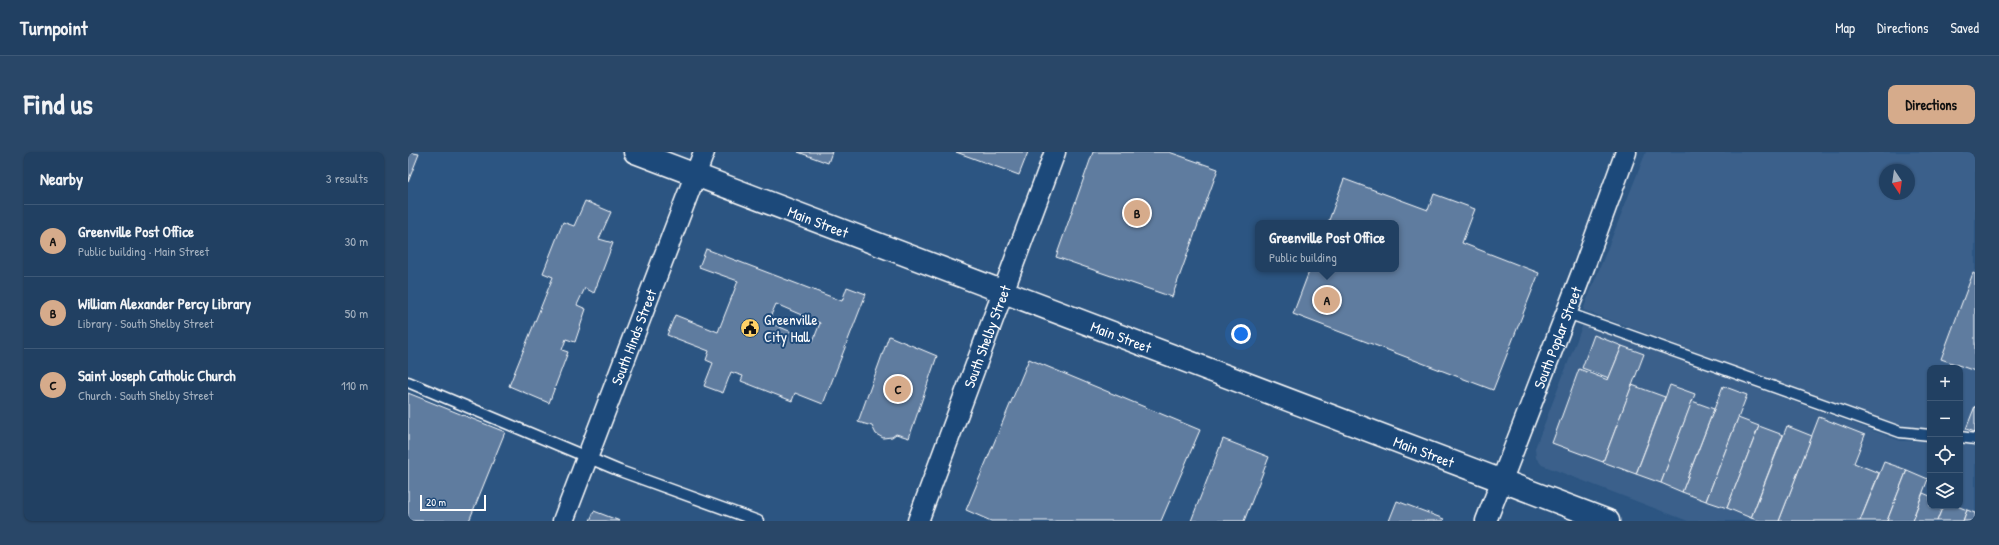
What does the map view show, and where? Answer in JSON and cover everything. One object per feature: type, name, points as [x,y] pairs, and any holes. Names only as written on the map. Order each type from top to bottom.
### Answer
[{"type":"street","name":"Main Street","points":[[635,152],[1608,521]]},
{"type":"street","name":"South Hinds Street","points":[[563,521],[704,152]]},
{"type":"street","name":"South Shelby Street","points":[[918,521],[1055,152]]},
{"type":"street","name":"South Poplar Street","points":[[1486,521],[1567,313],[1626,152]]},
{"type":"lane","points":[[1567,313],[1900,432],[1927,435]]},
{"type":"lane","points":[[408,382],[648,482],[758,521]]},
{"type":"lane","points":[[1963,437],[1975,439]]},
{"type":"shaded area","points":[[1646,152],[1975,152],[1975,434],[1963,430],[1963,365],[1927,365],[1927,429],[1913,428],[1861,414],[1583,310]]},
{"type":"shaded area","points":[[1583,324],[1901,441],[1927,441],[1927,509],[1963,509],[1963,443],[1975,445],[1975,521],[1688,521],[1542,465],[1536,458],[1535,448]]},
{"type":"building","points":[[408,152],[419,154],[408,182]]},
{"type":"building","points":[[798,152],[832,152],[828,163]]},
{"type":"building","points":[[956,152],[1028,152],[1019,175]]},
{"type":"building","points":[[1093,152],[1169,152],[1218,169],[1172,297],[1056,257]]},
{"type":"building","points":[[1344,179],[1428,210],[1434,194],[1475,209],[1462,243],[1539,273],[1493,390],[1293,314],[1309,272],[1399,272],[1399,220],[1329,220]]},
{"type":"building","points":[[585,201],[611,212],[599,239],[613,243],[594,293],[585,288],[577,305],[586,309],[575,342],[566,339],[562,350],[568,352],[549,403],[509,386],[553,277],[543,273],[563,222],[574,226]]},
{"type":"building","name":"Greenville City Hall","points":[[706,249],[842,301],[847,287],[866,294],[823,404],[795,393],[792,401],[741,381],[743,376],[731,372],[723,393],[704,386],[713,363],[706,360],[709,351],[667,335],[675,315],[718,332],[738,281],[699,267]],"holes":[[[776,304],[820,323],[813,341],[768,322]]]},
{"type":"building","points":[[1973,273],[1975,274],[1975,371],[1963,367],[1963,365],[1958,365],[1941,359]]},
{"type":"building","points":[[1594,335],[1622,346],[1609,378],[1582,368]]},
{"type":"building","points":[[889,336],[937,356],[909,438],[896,434],[892,437],[883,438],[876,434],[872,426],[858,422]]},
{"type":"building","points":[[1622,346],[1644,354],[1603,462],[1552,443],[1579,369],[1608,380]]},
{"type":"building","points":[[1029,359],[1200,430],[1161,521],[991,521],[966,510]]},
{"type":"building","points":[[1632,385],[1665,397],[1636,474],[1603,462]]},
{"type":"building","points":[[1670,385],[1695,394],[1661,483],[1636,474]]},
{"type":"building","points":[[1723,386],[1747,395],[1706,501],[1682,492]]},
{"type":"building","points":[[408,393],[505,432],[469,521],[408,521]]},
{"type":"building","points":[[1692,401],[1714,409],[1682,492],[1661,483]]},
{"type":"building","points":[[1975,406],[1975,432],[1966,429]]},
{"type":"building","points":[[1819,417],[1865,435],[1854,463],[1879,473],[1860,521],[1779,521]]},
{"type":"building","points":[[1738,418],[1759,426],[1727,508],[1706,501]]},
{"type":"building","points":[[1759,426],[1783,435],[1751,518],[1727,508]]},
{"type":"building","points":[[1787,426],[1812,436],[1779,521],[1760,521],[1751,518]]},
{"type":"building","points":[[1223,439],[1269,457],[1244,521],[1191,521]]},
{"type":"building","points":[[1884,462],[1907,470],[1887,521],[1860,521]]},
{"type":"building","points":[[1907,470],[1927,479],[1912,521],[1887,521]]},
{"type":"building","points":[[1923,493],[1927,495],[1927,509],[1942,509],[1937,521],[1912,521]]},
{"type":"building","points":[[1397,501],[1444,519],[1443,521],[1389,521]]},
{"type":"building","points":[[1963,508],[1967,510],[1963,521],[1937,521],[1942,509]]},
{"type":"building","points":[[1967,510],[1975,513],[1975,521],[1963,521]]},
{"type":"building","points":[[594,511],[620,521],[590,521]]},
{"type":"place","name":"William Alexander Percy Library","points":[[1137,213]]},
{"type":"place","name":"Greenville Post Office","points":[[1327,300]]},
{"type":"place","name":"Greenville City Hall","points":[[750,328]]},
{"type":"place","name":"Saint Joseph Catholic Church","points":[[898,389]]}]
